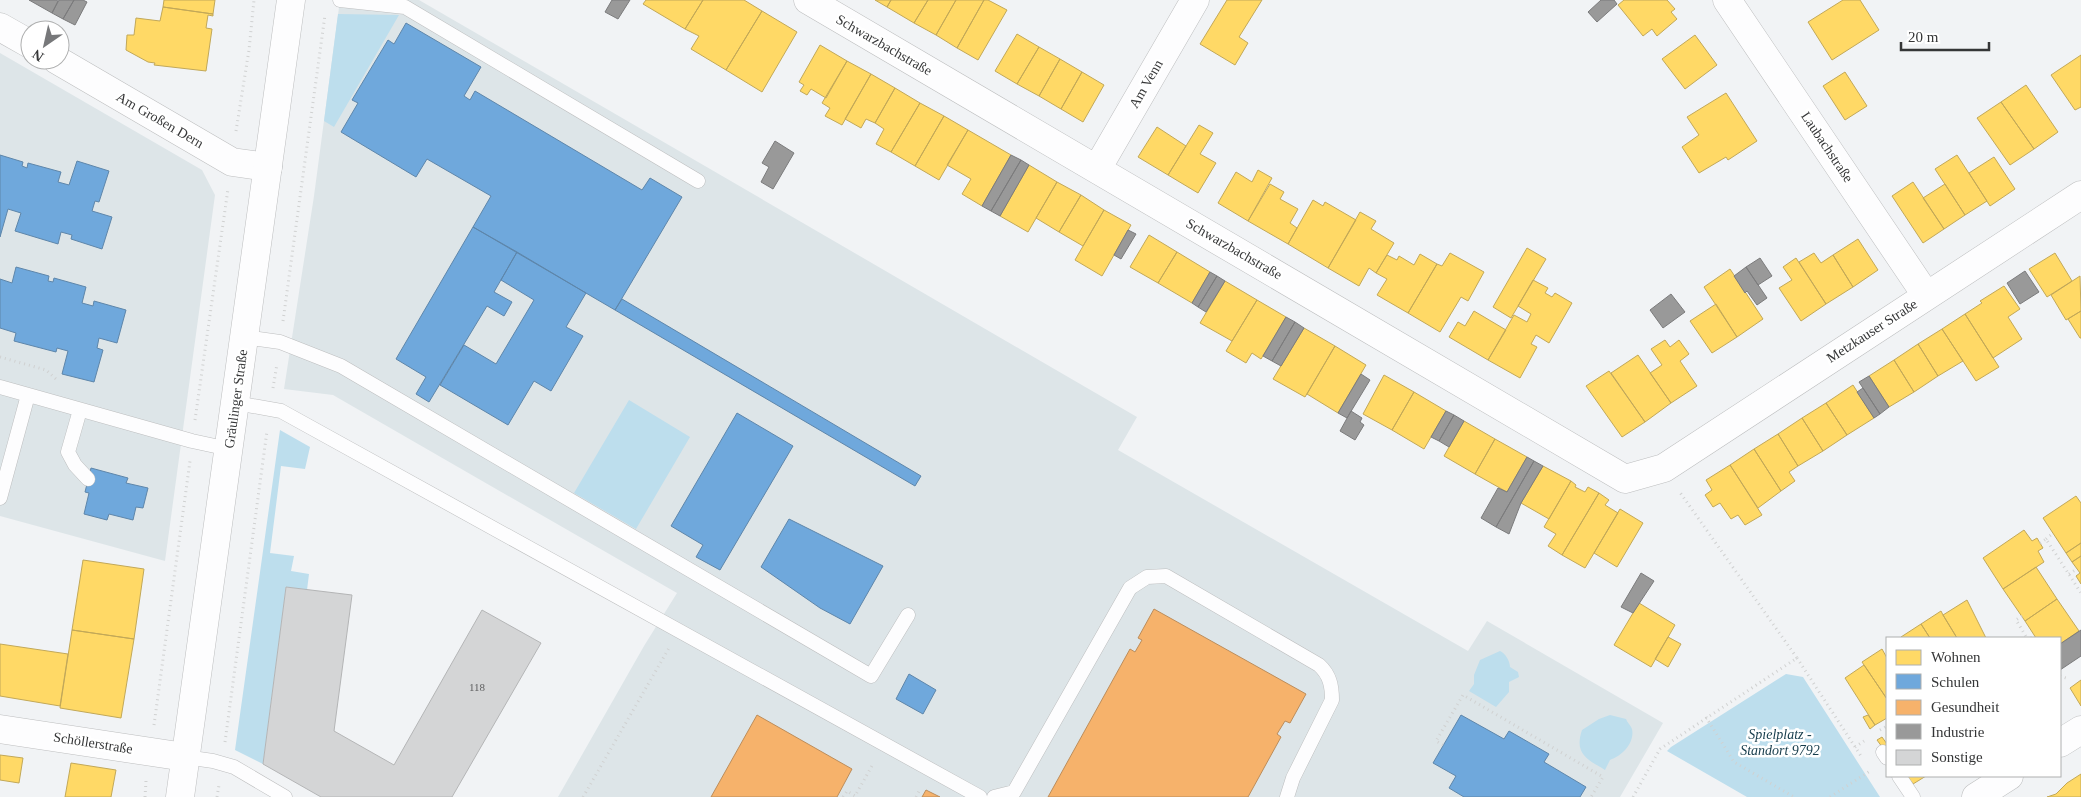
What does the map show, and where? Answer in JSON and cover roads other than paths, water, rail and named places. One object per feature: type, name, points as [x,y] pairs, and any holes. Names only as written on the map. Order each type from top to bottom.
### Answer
[{"type":"street","name":"Gräulinger Straße","points":[[180,797],[291,0]]},
{"type":"street","name":"Schwarzbachstraße","points":[[808,0],[1626,479],[1664,468]]},
{"type":"street","name":"Am Venn","points":[[1098,169],[1195,0]]},
{"type":"street","name":"Laubachstraße","points":[[1727,0],[1926,295]]},
{"type":"street","points":[[0,27],[20,38]]},
{"type":"street","name":"Am Großen Dern","points":[[70,68],[232,162],[268,167]]},
{"type":"street","name":"Metzkauser Straße","points":[[1664,468],[2081,195]]},
{"type":"street","name":"Schöllerstraße","points":[[0,729],[185,757]]},
{"type":"street","points":[[2061,743],[2081,730]]},
{"type":"street","points":[[1976,797],[2007,777]]},
{"type":"lane","points":[[340,0],[405,6],[698,181]]},
{"type":"lane","points":[[244,337],[280,342],[341,366],[871,676],[908,616]]},
{"type":"lane","points":[[0,386],[192,441],[229,449]]},
{"type":"lane","points":[[0,498],[28,395]]},
{"type":"lane","points":[[236,403],[281,411],[980,797]]},
{"type":"lane","points":[[80,410],[68,452],[75,465],[88,479]]},
{"type":"lane","points":[[994,797],[1014,792],[1130,588],[1147,577],[1166,576],[1319,665],[1325,671],[1332,686],[1332,700],[1293,778],[1287,797]]},
{"type":"lane","points":[[185,757],[213,761],[234,767],[285,797]]},
{"type":"lane","points":[[1900,777],[1913,797]]},
{"type":"park label","name":"Spielplatz - Standort 9792","points":[[1780,742]]}]
